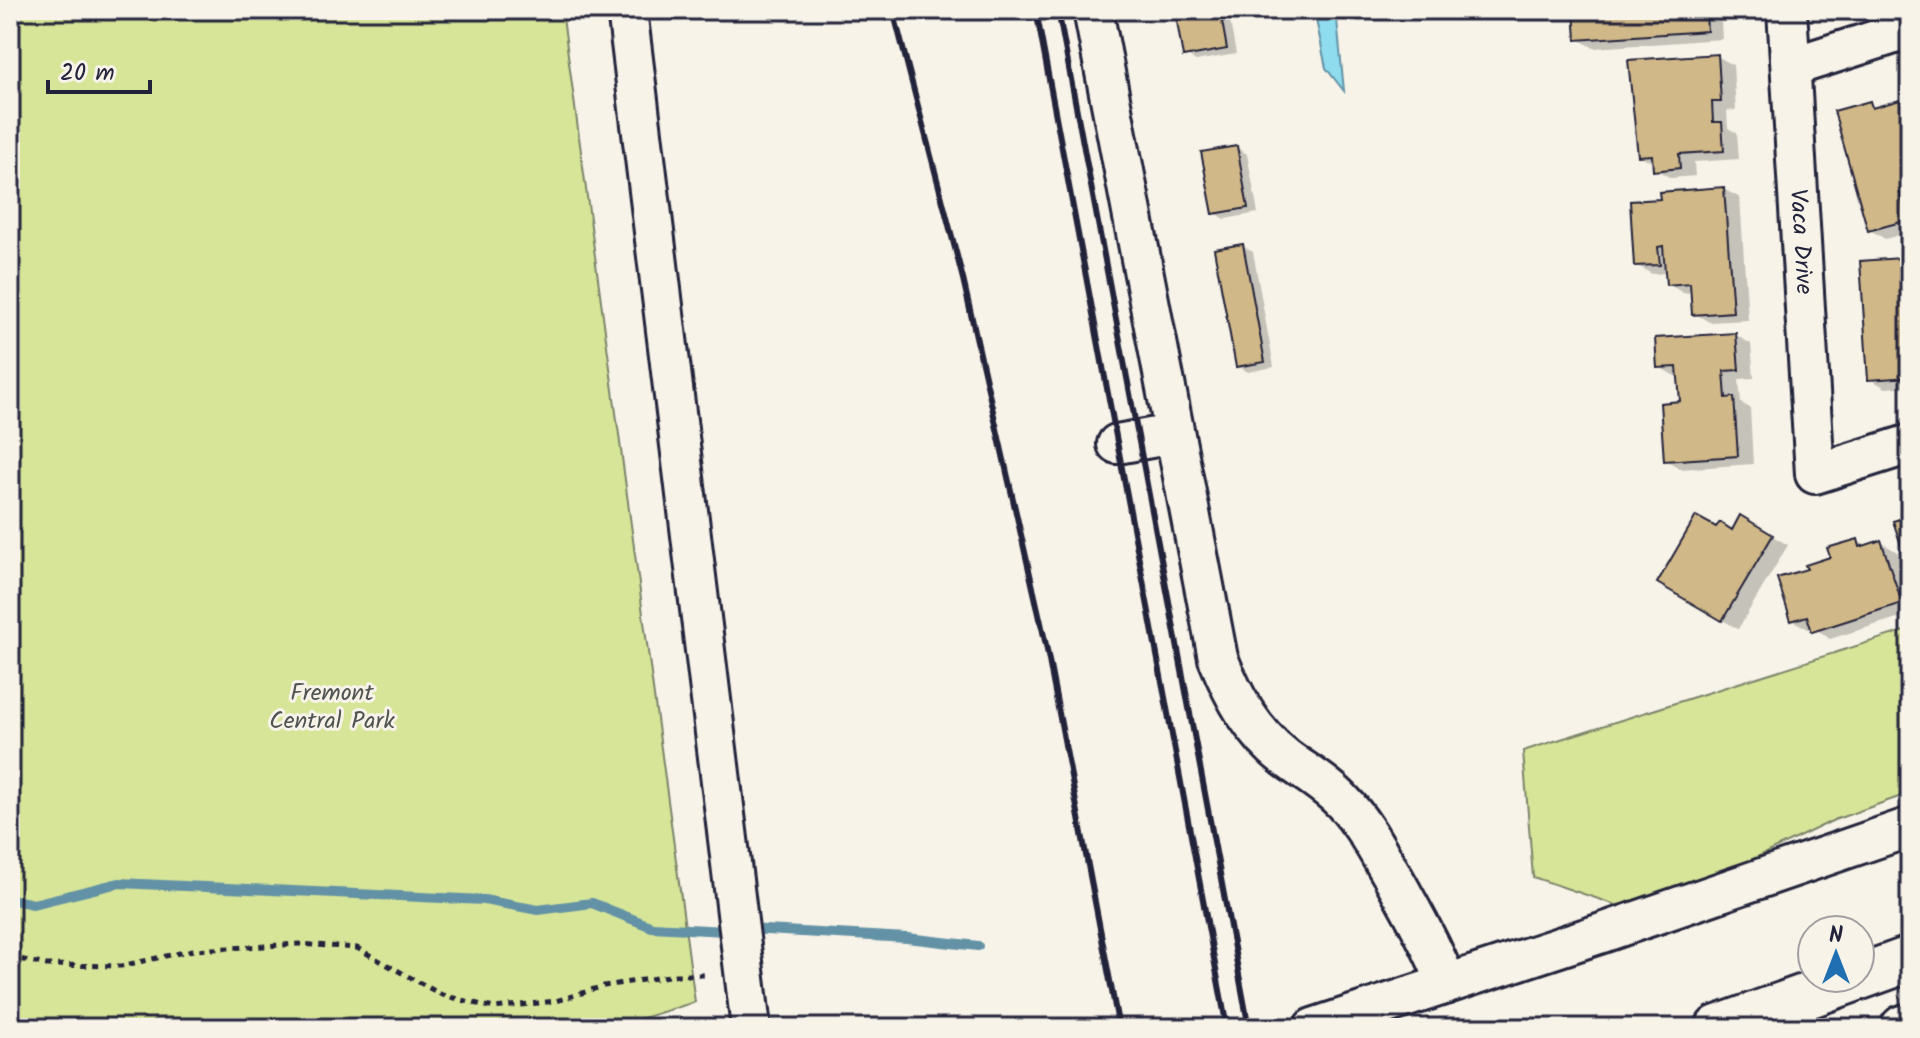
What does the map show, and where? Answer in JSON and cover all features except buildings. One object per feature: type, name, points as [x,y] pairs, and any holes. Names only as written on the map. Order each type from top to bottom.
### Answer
[{"type":"main road","points":[[1876,972],[1910,959]]},
{"type":"main road","points":[[1718,1028],[1814,994]]},
{"type":"main road","points":[[1903,1028],[1910,1026]]},
{"type":"street","points":[[627,10],[751,1028]]},
{"type":"street","points":[[1093,10],[1218,658],[1229,687],[1263,737],[1324,784],[1357,817],[1424,932],[1447,984]]},
{"type":"street","name":"Vaca Drive","points":[[1787,10],[1815,474],[1910,444]]},
{"type":"street","points":[[1791,67],[1910,29]]},
{"type":"street","points":[[1117,444],[1173,434]]},
{"type":"street","points":[[1313,1028],[1910,827]]},
{"type":"path","points":[[10,957],[47,965],[121,966],[193,950],[300,944],[357,948],[442,995],[494,1008],[556,1001],[604,986],[675,975],[740,943]]},
{"type":"green space","name":"Fremont Central Park","points":[[10,10],[562,10],[695,1002],[610,1028],[10,1028]]},
{"type":"green space","points":[[1910,629],[1910,793],[1834,820],[1726,872],[1619,906],[1533,877],[1523,751]]},
{"type":"water","points":[[1314,10],[1336,10],[1344,91],[1326,68]]},
{"type":"waterway","points":[[10,899],[33,904],[119,883],[484,900],[538,910],[592,903],[652,927],[725,931]]},
{"type":"waterway","points":[[748,929],[907,938],[978,946]]},
{"type":"railway","points":[[893,10],[963,279],[1046,645],[1119,1028]]},
{"type":"railway","points":[[1036,10],[1227,1028]]},
{"type":"railway","points":[[1058,10],[1249,1028]]}]
